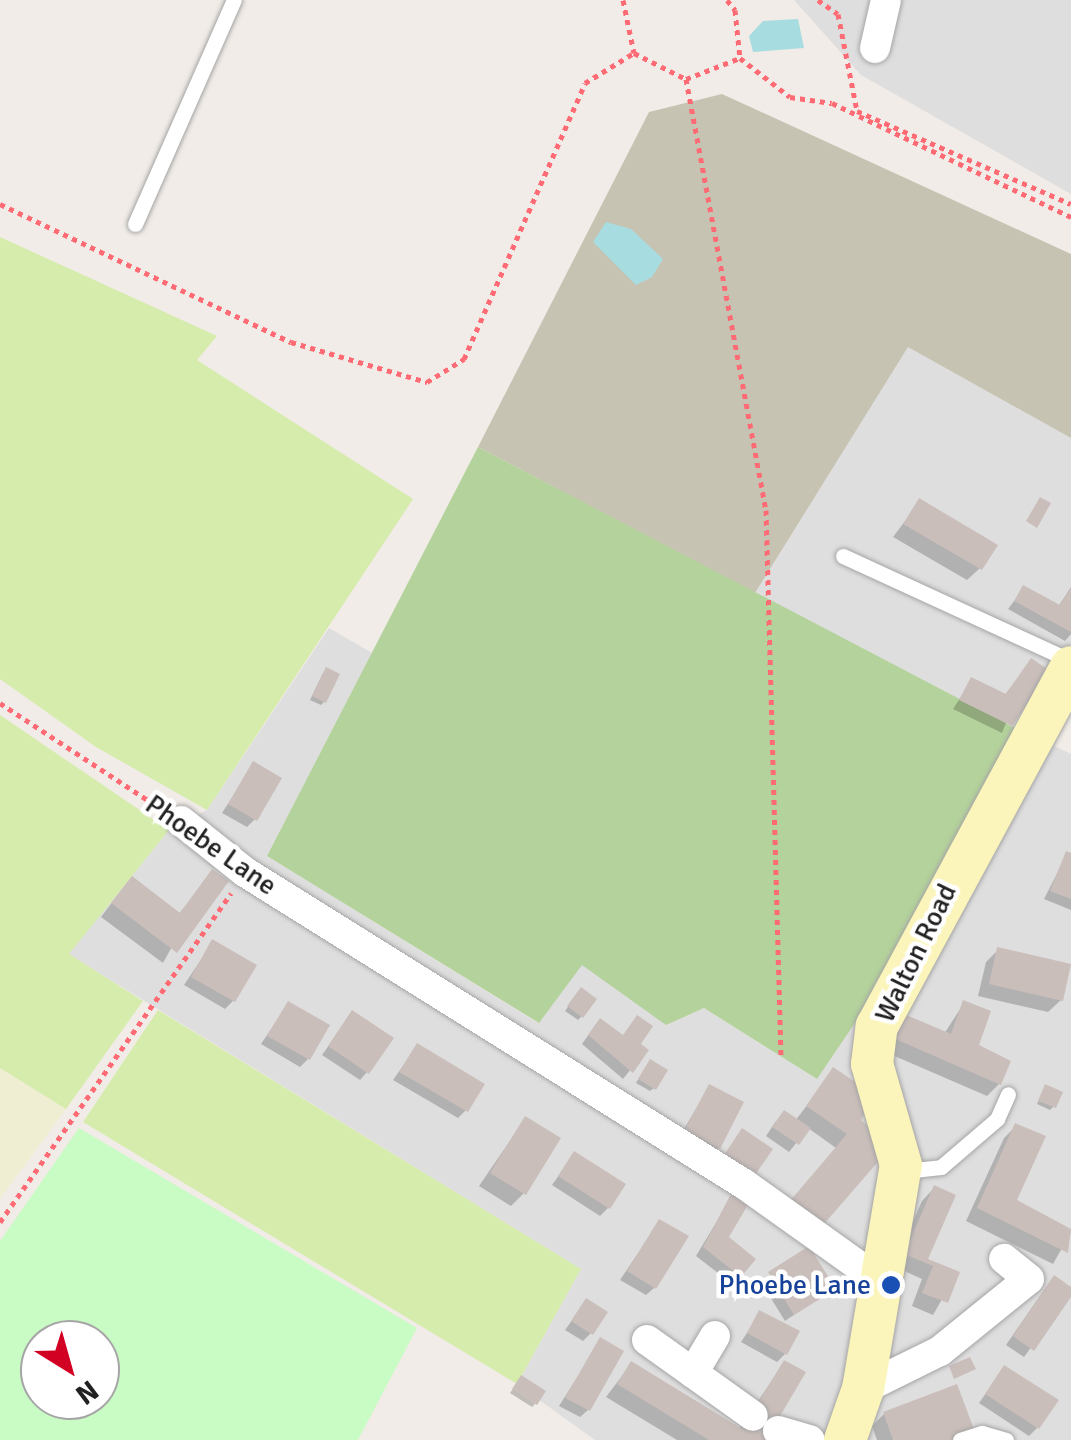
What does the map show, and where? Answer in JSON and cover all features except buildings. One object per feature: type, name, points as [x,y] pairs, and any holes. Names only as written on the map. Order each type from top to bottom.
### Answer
[{"type":"street","points":[[875,48],[886,0]]},
{"type":"street","name":"Walton Road","points":[[857,1422],[877,1279],[900,1170],[872,1064],[877,1026],[1066,683]]},
{"type":"street","name":"Phoebe Lane","points":[[181,820],[245,872],[744,1184],[877,1279]]},
{"type":"street","points":[[857,1422],[1029,1279],[1004,1258]]},
{"type":"street","points":[[692,1373],[715,1336]]},
{"type":"street","points":[[647,1340],[766,1423],[810,1440]]},
{"type":"lane","points":[[135,224],[234,0]]},
{"type":"lane","points":[[843,556],[1066,683]]},
{"type":"lane","points":[[900,1170],[941,1166],[996,1119],[1008,1094]]},
{"type":"lane","points":[[960,1440],[982,1432],[1006,1440]]},
{"type":"path","points":[[623,0],[634,52]]},
{"type":"path","points":[[728,0],[735,10],[740,58],[790,97],[832,103],[1071,217]]},
{"type":"path","points":[[818,0],[838,14],[857,110],[1071,204]]},
{"type":"path","points":[[634,52],[686,79],[740,58]]},
{"type":"path","points":[[0,204],[291,342],[427,382],[464,359],[585,84],[634,52]]},
{"type":"path","points":[[686,79],[766,510],[781,1056]]},
{"type":"path","name":"Phoebe Lane","points":[[0,702],[181,820]]},
{"type":"path","points":[[0,1222],[245,872]]},
{"type":"shaded area","points":[[794,0],[1071,0],[1071,194],[861,75]]},
{"type":"shaded area","points":[[722,94],[1071,254],[1071,438],[908,347],[755,593],[478,447],[649,112]]},
{"type":"shaded area","points":[[908,346],[1071,438],[1071,643],[1016,728],[1071,754],[1071,1440],[595,1440],[517,1384],[581,1269],[68,954],[169,830],[207,810],[329,628],[372,653],[267,856],[538,1023],[582,964],[666,1024],[704,1008],[817,1079],[1015,728],[755,593]]},
{"type":"shaded area","points":[[0,1068],[66,1109],[0,1199]]},
{"type":"green space","points":[[0,237],[217,336],[197,360],[413,499],[207,810],[96,747],[0,679]]},
{"type":"green space","points":[[478,447],[1015,728],[944,891],[817,1079],[704,1008],[666,1025],[582,965],[539,1023],[267,856]]},
{"type":"green space","points":[[0,715],[169,830],[69,954],[143,1001],[66,1109],[0,1068]]},
{"type":"green space","points":[[158,1010],[581,1269],[517,1384],[83,1122]]},
{"type":"green space","points":[[79,1128],[417,1328],[358,1440],[0,1440],[0,1241]]},
{"type":"water","points":[[798,19],[804,48],[753,52],[749,36],[763,21]]},
{"type":"water","points":[[606,222],[631,229],[663,259],[652,277],[636,285],[593,242]]},
{"type":"place","name":"Phoebe Lane","points":[[891,1285]]}]
